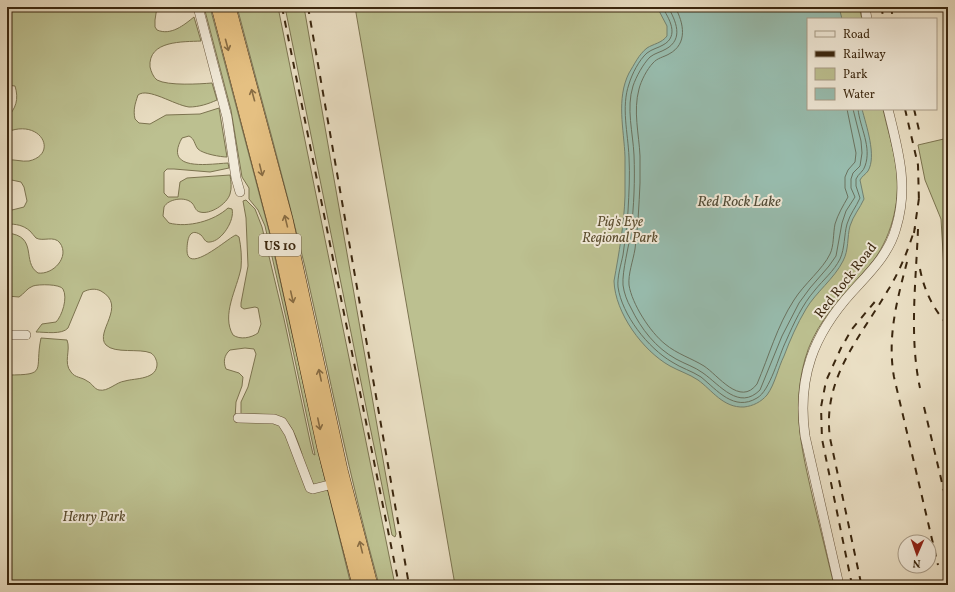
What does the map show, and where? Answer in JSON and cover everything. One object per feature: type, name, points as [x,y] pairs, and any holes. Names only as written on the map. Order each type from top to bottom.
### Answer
[{"type":"highway","name":"US 10","points":[[218,7],[278,237],[338,483],[371,585]]},
{"type":"highway","name":"US 10","points":[[229,7],[291,240],[359,585]]},
{"type":"street","points":[[198,7],[227,117],[236,178],[240,192]]},
{"type":"street","points":[[865,7],[867,18]]},
{"type":"street","name":"Red Rock Road","points":[[839,585],[805,436],[803,414],[804,392],[810,361],[821,333],[838,308],[883,258],[897,227],[902,198],[902,173],[888,110]]},
{"type":"street","points":[[7,335],[26,335]]},
{"type":"street","points":[[238,418],[269,419],[282,422],[289,433],[310,487],[313,489],[338,483]]},
{"type":"green space","name":"Henry Park","points":[[7,7],[157,7],[155,27],[157,30],[167,32],[177,29],[194,17],[201,41],[168,44],[161,47],[151,58],[150,69],[156,79],[162,82],[184,84],[212,83],[217,100],[203,105],[189,107],[155,95],[142,93],[138,95],[134,116],[139,123],[150,124],[166,115],[200,114],[219,108],[227,157],[212,155],[200,151],[189,136],[182,138],[178,149],[178,156],[183,161],[191,164],[228,163],[229,168],[210,172],[167,169],[164,172],[164,193],[168,197],[178,197],[180,182],[187,178],[230,175],[231,189],[228,198],[218,208],[208,212],[197,211],[189,201],[181,199],[173,200],[164,207],[163,216],[169,223],[184,225],[208,220],[216,217],[228,208],[232,209],[232,219],[230,224],[219,238],[215,241],[208,242],[201,235],[193,233],[189,237],[187,251],[189,257],[194,259],[209,253],[236,235],[239,237],[241,268],[231,302],[229,319],[233,335],[239,338],[246,338],[258,333],[261,324],[258,308],[255,307],[244,309],[241,307],[248,266],[246,218],[243,201],[246,200],[255,209],[262,227],[284,319],[313,454],[315,455],[265,226],[258,210],[249,199],[249,188],[242,177],[231,110],[204,7],[210,7],[269,231],[322,467],[351,585],[7,585],[7,417],[9,410],[7,406],[7,375],[29,374],[37,369],[41,338],[67,340],[67,361],[71,372],[89,382],[99,390],[106,390],[122,382],[150,375],[154,373],[157,363],[151,353],[115,349],[106,345],[103,340],[111,311],[111,304],[108,297],[101,291],[92,289],[83,292],[68,328],[62,332],[53,333],[36,332],[42,324],[56,322],[60,316],[65,302],[63,289],[61,287],[36,285],[29,288],[19,297],[7,296],[7,233],[17,235],[23,239],[28,250],[30,263],[38,273],[49,271],[58,264],[63,254],[63,248],[55,239],[39,239],[25,227],[7,224],[7,214],[12,210],[24,207],[27,201],[24,187],[21,182],[7,179],[7,160],[29,161],[38,157],[43,152],[44,145],[42,139],[37,133],[29,130],[19,129],[7,132],[7,117],[15,107],[17,95],[15,86],[7,85],[7,54],[10,45],[7,32]],"holes":[[[245,348],[254,349],[256,354],[248,387],[241,402],[241,413],[276,416],[288,423],[293,430],[302,454],[278,424],[235,419],[236,402],[242,386],[243,377],[239,373],[226,369],[226,354],[230,350]]]},
{"type":"green space","points":[[237,7],[278,7],[395,585],[379,585],[368,546],[305,267]]},
{"type":"green space","points":[[285,7],[304,7],[396,534],[395,537],[392,535]]},
{"type":"green space","name":"Pig's Eye Regional Park","points":[[355,7],[859,7],[862,18],[807,18],[807,110],[883,110],[895,158],[897,177],[894,215],[891,227],[881,250],[824,319],[808,348],[801,378],[798,413],[802,447],[834,585],[455,585]]},
{"type":"green space","points":[[948,138],[948,286],[945,286],[941,219],[925,180],[918,145]]},
{"type":"water","name":"Red Rock Lake","points":[[657,7],[839,7],[842,18],[807,18],[807,110],[862,110],[868,132],[871,149],[870,165],[868,171],[860,180],[864,199],[850,226],[845,257],[835,274],[810,303],[803,315],[791,338],[767,395],[754,405],[737,407],[724,402],[698,380],[670,366],[650,351],[632,330],[619,306],[616,293],[614,281],[625,196],[625,157],[622,114],[623,93],[629,73],[637,60],[647,48],[660,42],[667,36],[667,26]]},
{"type":"railway","points":[[282,7],[399,585]]},
{"type":"railway","points":[[308,7],[409,585]]},
{"type":"railway","points":[[881,7],[884,18]]},
{"type":"railway","points":[[891,7],[893,18]]},
{"type":"railway","points":[[905,110],[918,165],[919,203]]},
{"type":"railway","points":[[914,110],[919,130]]},
{"type":"railway","points":[[914,233],[919,198]]},
{"type":"railway","points":[[861,583],[830,438],[829,416],[832,396],[837,377],[855,342],[892,283],[907,252],[915,228]]},
{"type":"railway","points":[[918,229],[914,329],[920,388]]},
{"type":"railway","points":[[907,262],[894,319],[892,333],[892,362],[894,377],[938,565]]},
{"type":"railway","points":[[920,269],[930,299],[948,325]]},
{"type":"railway","points":[[852,585],[822,439],[821,407],[826,381],[841,348],[852,329],[878,298]]},
{"type":"railway","points":[[924,407],[948,508]]}]
